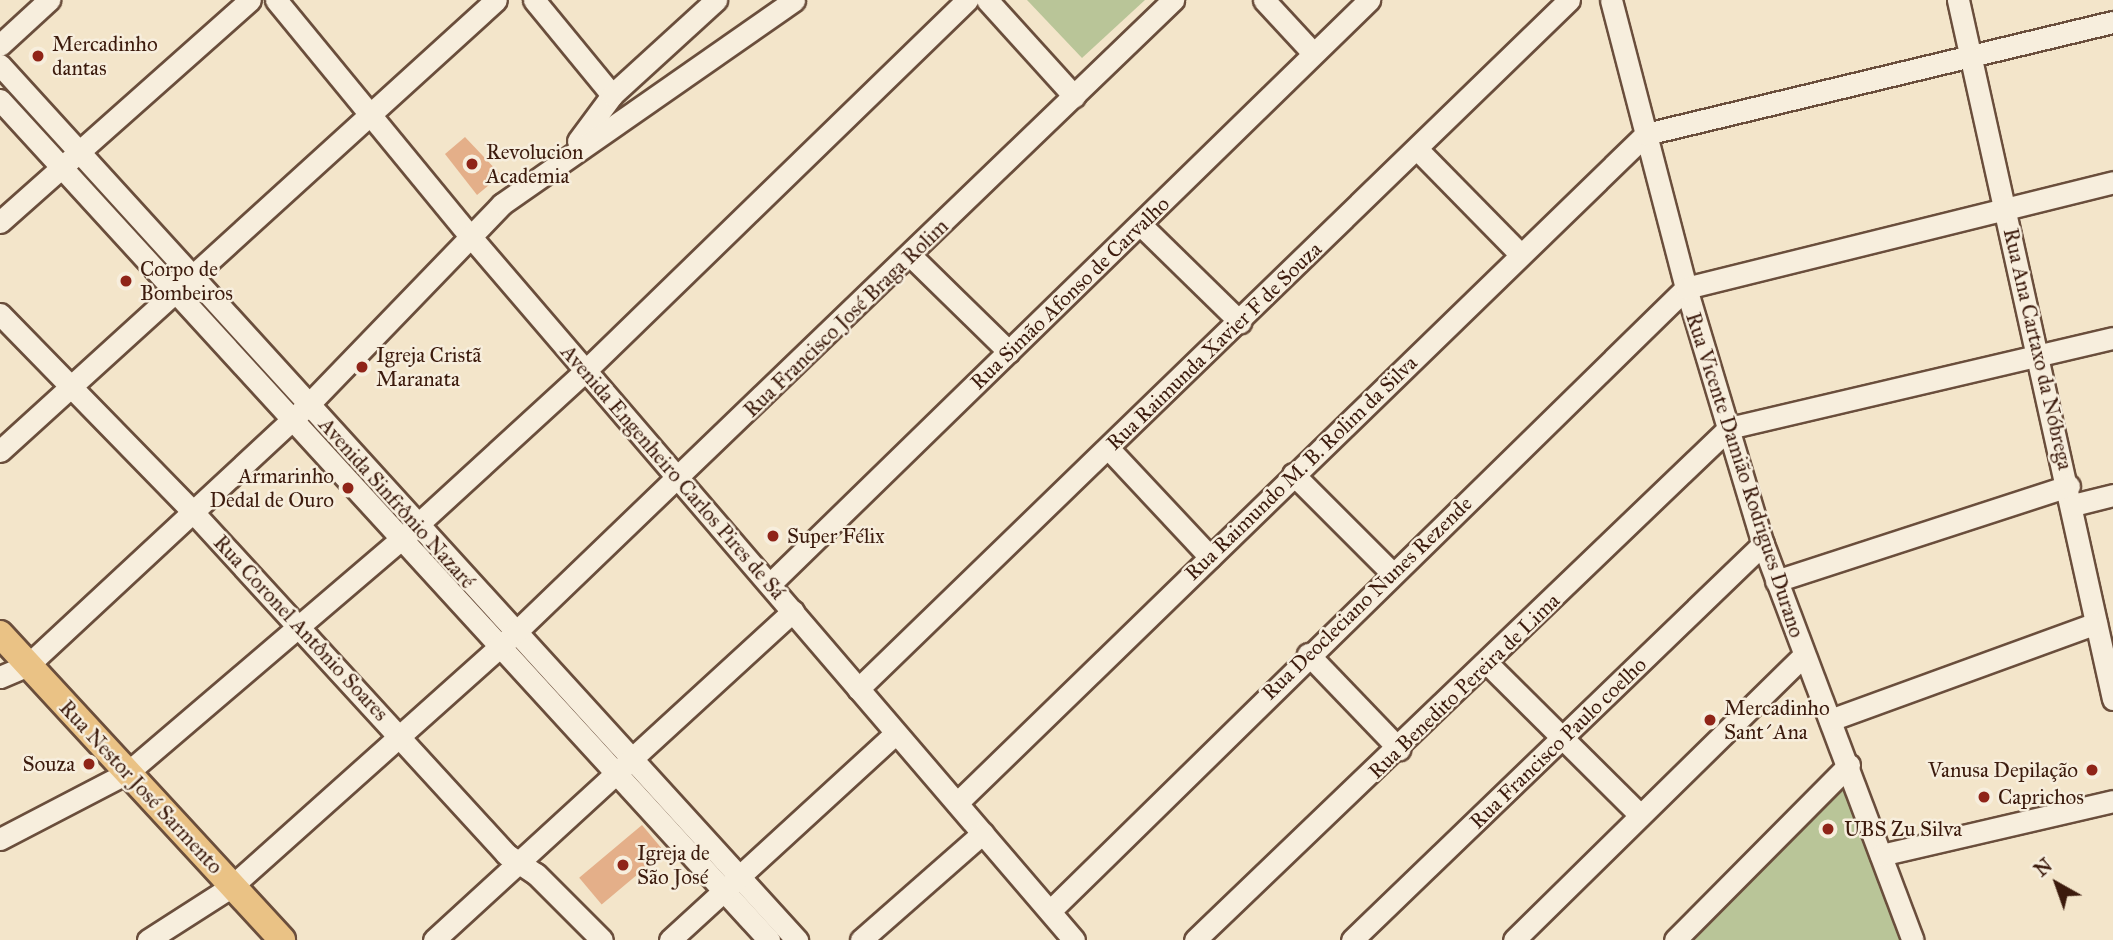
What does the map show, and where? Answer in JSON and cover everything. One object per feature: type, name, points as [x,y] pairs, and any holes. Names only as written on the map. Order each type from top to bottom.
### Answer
[{"type":"main road","name":"Rua Nestor José Sarmento","points":[[0,634],[282,940]]},
{"type":"street","points":[[0,45],[49,0]]},
{"type":"street","points":[[0,222],[77,150],[250,0]]},
{"type":"street","name":"Avenida Engenheiro Carlos Pires de Sá","points":[[276,0],[373,113],[471,237],[1074,940]]},
{"type":"street","points":[[0,451],[195,277],[496,0]]},
{"type":"street","points":[[534,0],[612,95]]},
{"type":"street","points":[[571,151],[612,95],[716,0]]},
{"type":"street","points":[[0,677],[28,665],[308,405],[502,204],[571,151],[794,0]]},
{"type":"street","points":[[0,839],[127,773],[400,540],[585,371],[967,0]]},
{"type":"street","name":"Rua Francisco José Braga Rolim","points":[[148,940],[232,886],[509,638],[680,480],[1173,0]]},
{"type":"street","points":[[1264,0],[1313,53]]},
{"type":"street","name":"Rua Simão Afonso de Carvalho","points":[[770,584],[1369,0]]},
{"type":"street","name":"Rua Vicente Damião Rodrigues Durano","points":[[1611,0],[1686,288],[1763,544],[1803,656],[1849,765],[1913,940]]},
{"type":"street","name":"Rua Ana Cartaxo da Nóbrega","points":[[1958,0],[2071,495],[2096,623],[2108,654],[2113,699]]},
{"type":"street","name":"Rua Raimunda Xavier F de Souza","points":[[858,690],[1418,149],[1563,2]]},
{"type":"street","points":[[1000,4],[1074,96]]},
{"type":"street","points":[[1646,134],[2113,22]]},
{"type":"street","name":"Avenida Sinfrônio Nazaré","points":[[0,65],[195,277],[416,526],[509,638],[625,766],[732,883],[797,940]]},
{"type":"street","name":"Avenida Sinfrônio Nazaré","points":[[0,100],[178,291],[291,421],[400,540],[509,638]]},
{"type":"street","name":"Rua Raimundo M. B. Rolim da Silva","points":[[957,803],[1646,134]]},
{"type":"street","points":[[1418,149],[1521,255]]},
{"type":"street","points":[[1686,288],[2113,182]]},
{"type":"street","points":[[1141,225],[1240,322]]},
{"type":"street","points":[[911,256],[1009,352]]},
{"type":"street","name":"Rua Deocleciano Nunes Rezende","points":[[1050,911],[1308,654],[1686,288]]},
{"type":"street","name":"Rua Coronel Antônio Soares","points":[[0,314],[192,511],[506,854],[521,863],[602,940]]},
{"type":"street","points":[[1729,428],[2113,338]]},
{"type":"street","name":"Rua Benedito Pereira de Lima","points":[[1195,940],[1488,664],[1729,428]]},
{"type":"street","points":[[1109,449],[1210,557]]},
{"type":"street","points":[[1293,474],[1392,573]]},
{"type":"street","points":[[1776,581],[2071,495],[2113,495]]},
{"type":"street","name":"Rua Francisco Paulo coelho","points":[[1352,940],[1763,544]]},
{"type":"street","points":[[434,940],[793,611]]},
{"type":"street","points":[[1830,720],[2096,623]]},
{"type":"street","points":[[1308,654],[1399,749]]},
{"type":"street","points":[[1514,940],[1803,656]]},
{"type":"street","points":[[1488,664],[1640,815]]},
{"type":"street","points":[[670,940],[896,733]]},
{"type":"street","points":[[1675,940],[1849,765]]},
{"type":"street","points":[[1881,855],[2113,801]]},
{"type":"street","points":[[861,940],[983,833]]},
{"type":"street","name":"Avenida Sinfrônio Nazaré","points":[[732,883],[769,940]]},
{"type":"green space","points":[[1027,0],[1145,0],[1082,58]]},
{"type":"green space","points":[[1847,767],[1907,940],[1671,940]]},
{"type":"building","name":"Revolucion Academia","points":[[465,137],[501,175],[477,195],[445,154]]},
{"type":"building","name":"Igreja de São José","points":[[642,825],[664,852],[602,905],[579,878]]},
{"type":"place","name":"Mercadinho dantas","points":[[38,56]]},
{"type":"place","name":"Revolucion Academia","points":[[472,164]]},
{"type":"place","name":"Corpo de Bombeiros","points":[[126,281]]},
{"type":"place","name":"Igreja Cristã Maranata","points":[[362,367]]},
{"type":"place","name":"Armarinho Dedal de Ouro","points":[[348,488]]},
{"type":"place","name":"Super Félix","points":[[773,536]]},
{"type":"place","name":"Mercadinho Sant´Ana","points":[[1710,720]]},
{"type":"place","name":"Souza","points":[[89,764]]},
{"type":"place","name":"Vanusa Depilação","points":[[2092,770]]},
{"type":"place","name":"Caprichos","points":[[1984,797]]},
{"type":"place","name":"UBS Zu Silva","points":[[1828,829]]},
{"type":"place","name":"Igreja de São José","points":[[623,865]]}]
